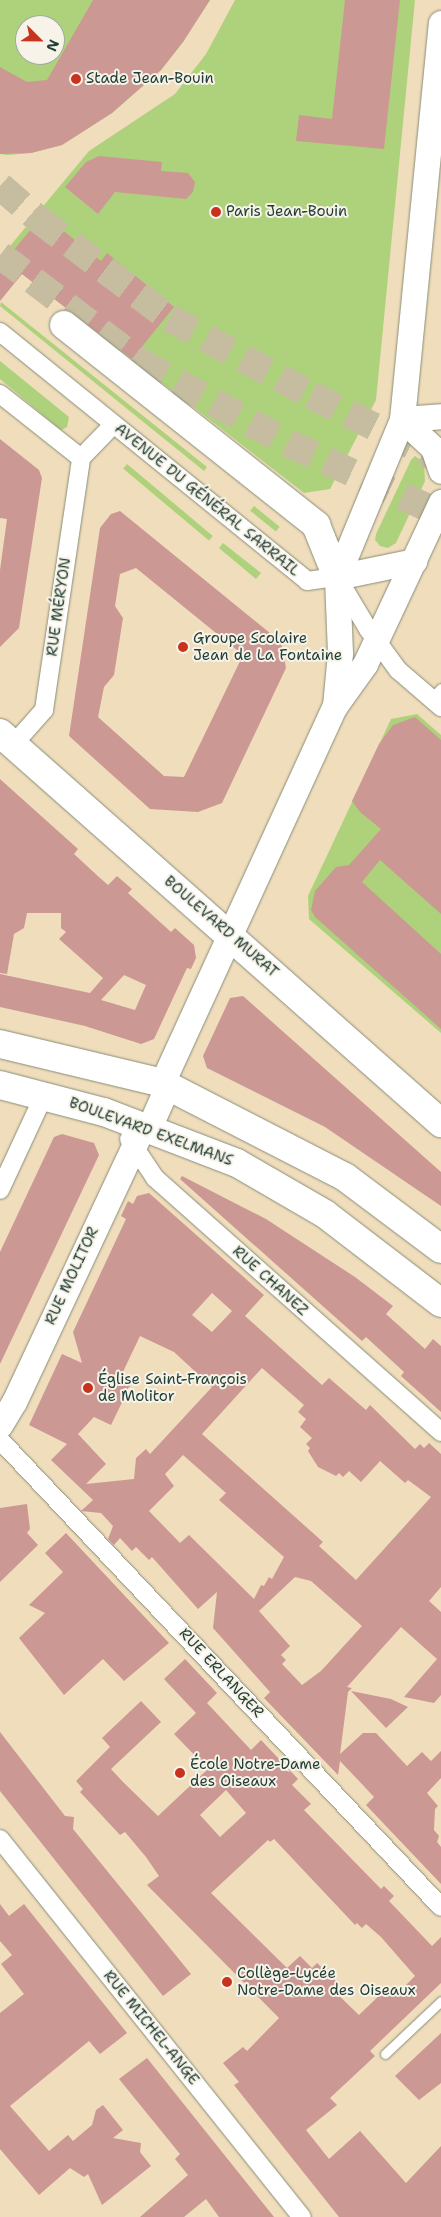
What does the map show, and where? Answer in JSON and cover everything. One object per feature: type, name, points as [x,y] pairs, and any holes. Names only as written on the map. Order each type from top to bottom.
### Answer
[{"type":"main road","points":[[64,325],[316,526],[337,577]]},
{"type":"main road","name":"BOULEVARD MURAT","points":[[7,739],[232,935],[441,1123]]},
{"type":"main road","points":[[0,1044],[162,1083],[345,1177],[441,1249]]},
{"type":"main road","name":"BOULEVARD EXELMANS","points":[[0,1085],[44,1095],[116,1116],[138,1137],[237,1163],[325,1214],[441,1303]]},
{"type":"street","points":[[336,706],[340,653],[337,577],[402,419],[441,23]]},
{"type":"street","name":"AVENUE DU GÉNÉRAL SARRAIL","points":[[0,332],[307,581],[337,577]]},
{"type":"street","points":[[0,394],[81,458],[113,425]]},
{"type":"street","points":[[402,419],[441,416]]},
{"type":"street","points":[[402,419],[433,448],[441,471]]},
{"type":"street","name":"RUE MÉRYON","points":[[7,739],[44,710],[81,458]]},
{"type":"street","points":[[336,706],[365,664],[377,641],[441,502]]},
{"type":"street","points":[[337,577],[414,561]]},
{"type":"street","points":[[337,577],[377,641],[398,670],[438,698]]},
{"type":"street","name":"RUE MOLITOR","points":[[0,1425],[14,1402],[138,1137],[139,1117],[151,1088],[162,1083],[232,935],[336,706]]},
{"type":"street","points":[[0,1190],[44,1095]]},
{"type":"street","name":"RUE CHANEZ","points":[[138,1137],[155,1178],[441,1432]]},
{"type":"street","name":"RUE ERLANGER","points":[[0,1440],[441,1907]]},
{"type":"street","name":"RUE MICHEL-ANGE","points":[[0,1839],[302,2217]]},
{"type":"lane","points":[[385,2054],[441,2001]]},
{"type":"green space","name":"Stade Jean-Bouin","points":[[0,0],[210,0],[183,42],[161,70],[112,113],[62,145],[31,153],[0,154]]},
{"type":"green space","name":"Paris Jean-Bouin","points":[[235,0],[415,0],[376,400],[330,489],[304,493],[22,274],[0,289],[0,258],[89,151],[175,94],[206,54]]},
{"type":"green space","points":[[1,302],[207,467],[204,471],[0,306]]},
{"type":"green space","points":[[0,361],[69,417],[67,427],[61,430],[0,379]]},
{"type":"green space","points":[[415,456],[424,462],[425,481],[396,543],[388,548],[380,546],[375,540],[376,534],[411,460]]},
{"type":"green space","points":[[127,464],[213,536],[209,541],[123,469]]},
{"type":"green space","points":[[254,506],[280,527],[276,531],[250,511]]},
{"type":"green space","points":[[223,543],[261,573],[256,579],[219,548]]},
{"type":"green space","points":[[417,714],[441,735],[441,1033],[309,919],[308,896],[391,719]]},
{"type":"building","name":"Stade Jean-Bouin","points":[[93,0],[210,0],[183,42],[161,70],[112,113],[62,145],[31,153],[0,154],[0,67],[27,82],[47,80],[56,65],[65,65],[65,49]]},
{"type":"building","points":[[345,0],[400,0],[384,149],[296,141],[299,115],[332,119]]},
{"type":"building","points":[[99,156],[162,162],[161,171],[188,173],[195,182],[193,192],[186,199],[115,192],[98,214],[65,187],[86,162]]},
{"type":"building","points":[[40,218],[56,232],[60,228],[101,261],[107,253],[174,307],[132,359],[22,274],[0,301],[0,267]]},
{"type":"building","points":[[0,439],[39,470],[42,478],[19,628],[0,647],[0,570],[7,519],[0,518]]},
{"type":"building","points":[[120,511],[281,642],[286,668],[222,803],[198,812],[150,809],[69,736],[100,528],[111,514]],"holes":[[[136,568],[243,655],[184,777],[164,776],[98,717],[104,687],[114,675],[123,618],[115,606],[120,574]]]},
{"type":"building","points":[[415,717],[441,740],[441,914],[380,860],[362,882],[441,954],[441,1029],[315,917],[311,910],[315,891],[336,867],[349,865],[381,829],[360,812],[352,801],[379,744],[393,725]]},
{"type":"building","points":[[0,779],[78,849],[74,854],[108,885],[117,876],[132,889],[128,893],[171,932],[175,928],[194,945],[196,958],[191,969],[187,968],[154,1039],[141,1044],[85,1026],[0,1007],[0,974],[90,993],[103,978],[59,939],[66,932],[61,928],[61,913],[27,913],[24,928],[14,934],[7,974],[0,973]],"holes":[[[124,975],[146,985],[135,1010],[101,1000]]]},
{"type":"building","points":[[243,996],[441,1172],[441,1206],[325,1127],[207,1068],[203,1056],[230,998]]},
{"type":"building","points":[[62,1134],[94,1143],[99,1155],[0,1364],[0,1252],[54,1137]]},
{"type":"building","points":[[182,1176],[266,1219],[355,1277],[393,1306],[386,1314],[425,1349],[433,1339],[441,1346],[441,1412],[401,1376],[404,1372],[366,1337],[362,1341],[180,1179]]},
{"type":"building","points":[[149,1193],[264,1295],[245,1316],[322,1385],[329,1378],[366,1410],[370,1405],[415,1449],[420,1444],[424,1448],[429,1443],[441,1454],[441,1587],[429,1601],[441,1612],[441,1695],[434,1703],[404,1697],[437,1659],[401,1627],[347,1687],[352,1688],[348,1692],[340,1754],[363,1733],[376,1733],[407,1766],[422,1752],[431,1761],[441,1751],[441,1778],[427,1793],[438,1806],[435,1809],[434,1830],[439,1836],[437,1842],[441,1847],[441,1884],[366,1805],[374,1797],[360,1782],[340,1761],[338,1775],[264,1698],[270,1692],[213,1628],[217,1592],[198,1609],[152,1557],[149,1560],[136,1547],[132,1551],[120,1538],[114,1545],[108,1539],[113,1526],[101,1513],[81,1511],[93,1500],[51,1460],[67,1444],[29,1425],[62,1354],[82,1363],[73,1332],[126,1219],[121,1216],[128,1201],[133,1204],[137,1196]],"holes":[[[212,1293],[232,1311],[212,1332],[192,1315]],[[140,1336],[174,1352],[212,1387],[150,1454],[146,1449],[136,1458],[134,1479],[86,1484],[106,1464],[78,1434],[94,1417],[111,1425],[132,1382],[121,1376]],[[262,1368],[304,1405],[298,1412],[306,1419],[300,1427],[312,1438],[306,1444],[310,1448],[308,1451],[318,1467],[336,1476],[339,1473],[343,1477],[349,1471],[361,1482],[380,1461],[405,1483],[408,1480],[431,1497],[356,1580],[319,1546],[323,1542],[202,1434]],[[183,1455],[226,1493],[219,1500],[284,1557],[272,1579],[269,1577],[264,1586],[261,1585],[254,1599],[189,1535],[180,1543],[149,1511],[174,1486],[165,1474]],[[295,1577],[311,1581],[362,1626],[321,1671],[302,1685],[282,1664],[286,1660],[281,1655],[290,1646],[259,1611]]]},
{"type":"building","points":[[27,1504],[30,1529],[27,1533],[38,1545],[0,1582],[0,1508]]},
{"type":"building","points":[[66,1533],[169,1643],[124,1681],[103,1659],[64,1695],[19,1638],[45,1613],[29,1605],[63,1572],[45,1553]]},
{"type":"building","points":[[185,1659],[217,1693],[207,1703],[251,1750],[261,1740],[298,1779],[292,1785],[311,1804],[304,1810],[381,1889],[384,1886],[394,1896],[389,1901],[432,1946],[441,1937],[441,1983],[370,2051],[375,2056],[330,2098],[337,2105],[306,2130],[329,2159],[360,2131],[406,2183],[441,2146],[441,2217],[339,2217],[234,2085],[239,2082],[223,2063],[243,2047],[247,2051],[279,2018],[147,1885],[159,1876],[146,1857],[125,1832],[120,1835],[80,1792],[83,1789],[76,1781],[110,1747],[102,1738],[141,1701],[161,1722],[111,1769],[123,1782],[158,1816],[208,1769],[174,1734],[196,1713],[164,1679]],"holes":[[[226,1790],[246,1813],[220,1837],[200,1815]],[[274,1839],[355,1925],[357,1923],[362,1928],[366,1924],[381,1937],[415,1976],[396,1995],[388,1987],[359,2015],[333,1990],[339,1984],[317,1963],[312,1968],[300,1956],[287,1968],[211,1893],[268,1840],[270,1842]]]},
{"type":"building","points":[[351,1691],[391,1699],[408,1707],[386,1728]]},
{"type":"building","points":[[0,1732],[65,1816],[74,1817],[73,1829],[191,1974],[163,1996],[0,1791]]},
{"type":"building","points":[[0,1904],[9,1916],[24,1904],[127,2033],[100,2054],[89,2041],[10,2106],[49,2151],[68,2135],[73,2141],[92,2125],[96,2110],[103,2105],[123,2130],[113,2138],[141,2143],[140,2152],[151,2166],[102,2205],[88,2174],[84,2177],[70,2168],[39,2195],[0,2149],[0,2013],[24,1994],[1,1964],[12,1955],[0,1941]]},
{"type":"building","points":[[441,2033],[441,2083],[419,2100],[395,2076]]},
{"type":"building","points":[[147,2058],[274,2217],[219,2217],[206,2199],[184,2217],[140,2217],[188,2175],[175,2159],[180,2154],[119,2079]]},
{"type":"tunnel","points":[[0,186],[38,219],[169,318],[311,395],[441,460]]},
{"type":"tunnel","points":[[0,255],[140,362],[288,443],[441,514]]},
{"type":"place","name":"Stade Jean-Bouin","points":[[76,79]]},
{"type":"place","name":"Paris Jean-Bouin","points":[[216,212]]},
{"type":"place","name":"Groupe Scolaire Jean de La Fontaine","points":[[183,647]]},
{"type":"place","name":"Église Saint-François de Molitor","points":[[88,1388]]},
{"type":"place","name":"École Notre-Dame des Oiseaux","points":[[180,1773]]},
{"type":"place","name":"Collège-Lycée Notre-Dame des Oiseaux","points":[[227,1982]]}]
